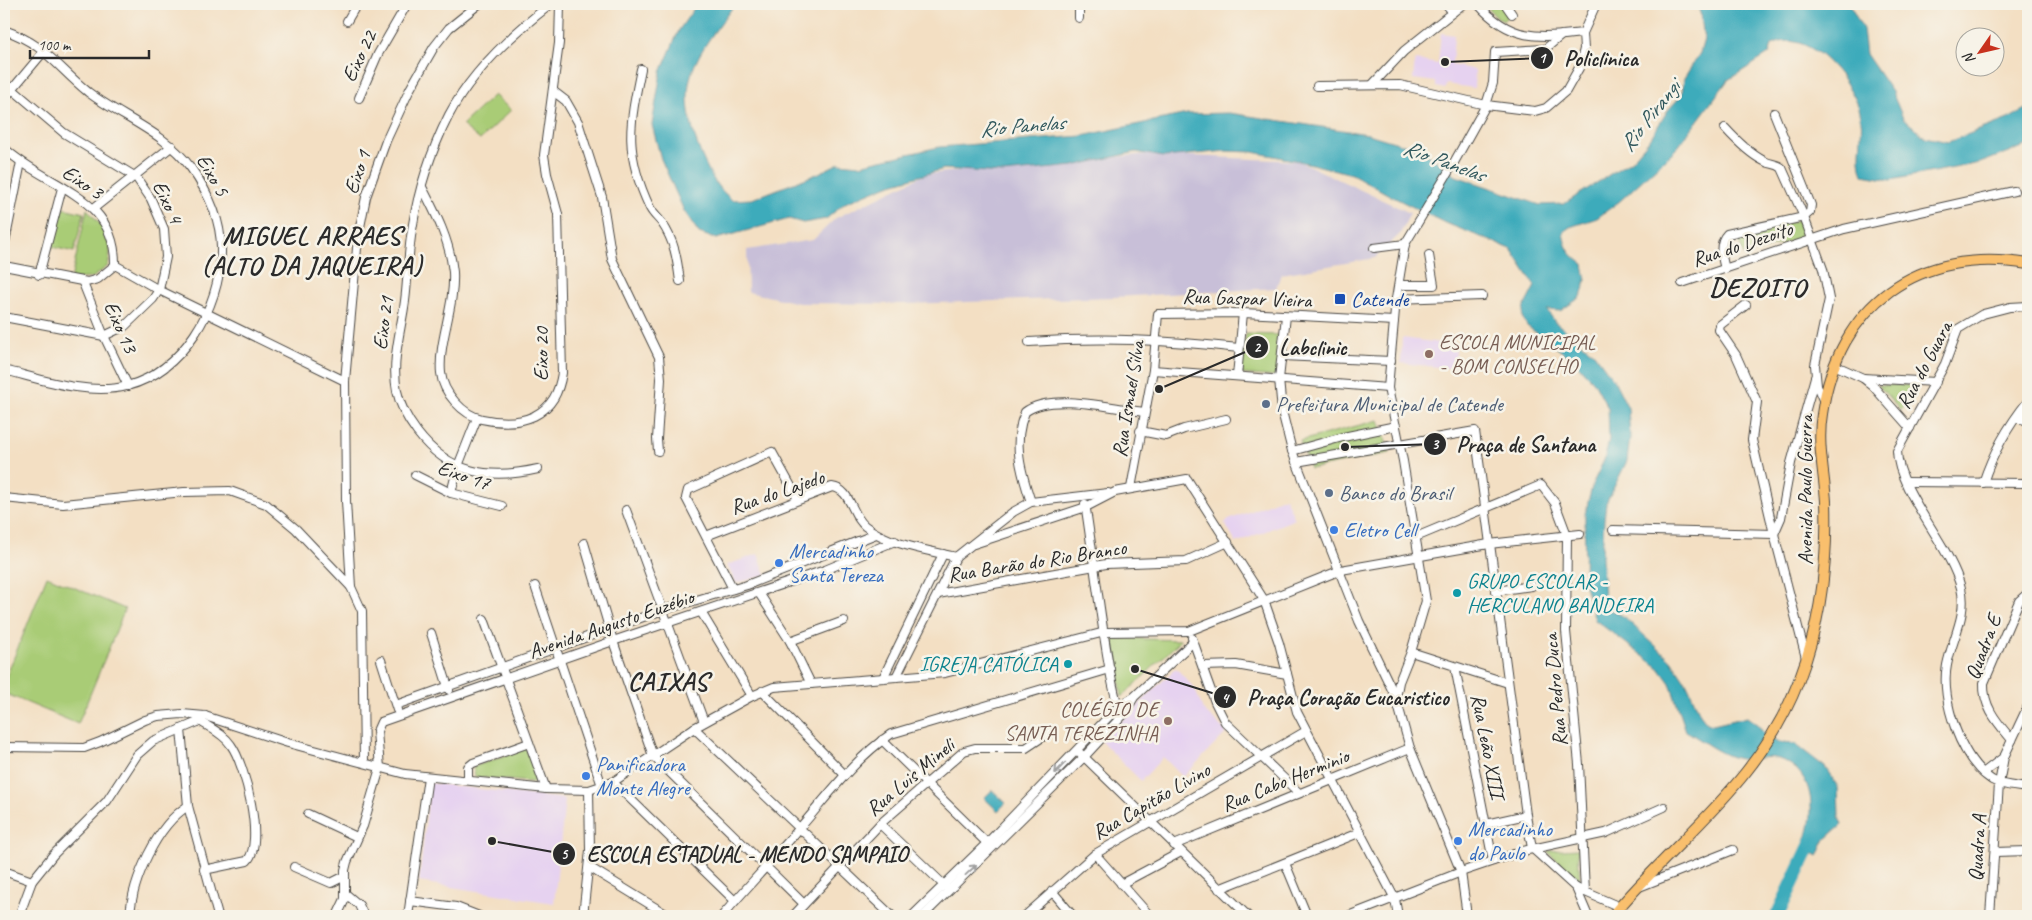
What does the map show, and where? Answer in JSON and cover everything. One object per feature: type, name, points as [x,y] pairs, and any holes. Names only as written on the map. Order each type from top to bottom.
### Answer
[{"type":"main road","name":"Avenida Paulo Guerra","points":[[1639,887],[1744,776],[1777,728],[1792,698],[1806,658],[1817,617],[1825,571],[1826,520],[1820,438],[1824,402],[1834,365],[1844,341],[1856,323],[1876,301],[1896,286],[1915,276],[1935,268],[1982,259],[2028,264]]},
{"type":"main road","points":[[1612,916],[1639,887]]},
{"type":"street","points":[[347,21],[357,4]]},
{"type":"street","name":"Eixo 22","points":[[358,98],[378,54],[407,4]]},
{"type":"street","name":"Eixo 1","points":[[351,587],[346,492],[345,381],[358,238],[366,197],[386,141],[415,80],[434,47],[449,28],[478,4]]},
{"type":"street","name":"Eixo 21","points":[[538,469],[500,475],[458,466],[440,456],[422,439],[407,416],[397,392],[395,363],[405,302],[412,229],[422,187],[441,133],[466,86],[503,46],[551,4]]},
{"type":"street","name":"Eixo 20","points":[[422,187],[447,242],[453,272],[451,312],[441,362],[441,375],[447,390],[460,407],[477,418],[507,422],[533,416],[548,405],[560,388],[562,374],[558,214],[544,155],[559,43],[560,4]]},
{"type":"street","points":[[1079,4],[1079,18]]},
{"type":"street","points":[[1446,4],[1453,12]]},
{"type":"street","points":[[1373,84],[1404,51],[1463,4]]},
{"type":"street","points":[[1478,4],[1502,27],[1517,33],[1546,37],[1583,33]]},
{"type":"street","points":[[1506,4],[1512,14]]},
{"type":"street","points":[[1317,86],[1400,85],[1486,105],[1535,111],[1546,108],[1557,101],[1566,91],[1579,68],[1584,49],[1583,33],[1596,4]]},
{"type":"street","name":"Eixo 5","points":[[4,30],[21,36],[45,50],[89,93],[172,146],[201,184],[218,225],[220,264],[206,313],[186,349],[161,369],[128,386],[85,387],[4,370]]},
{"type":"street","points":[[1396,698],[1402,671],[1411,652],[1426,609],[1420,555],[1388,388],[1396,299],[1405,244],[1486,105],[1493,83],[1495,52],[1546,49],[1562,35]]},
{"type":"street","points":[[4,99],[45,50]]},
{"type":"street","points":[[641,70],[631,115],[631,158],[651,210],[662,223],[676,250],[680,281]]},
{"type":"street","name":"Eixo 4","points":[[4,82],[39,114],[64,133],[136,177],[151,199],[164,229],[166,266],[159,290],[135,318],[116,331],[104,336]]},
{"type":"street","points":[[553,91],[566,101],[578,122],[602,197],[612,259],[659,357],[661,379],[658,451]]},
{"type":"street","points":[[1726,269],[1721,248],[1722,240],[1727,234],[1804,217],[1810,212],[1811,205],[1774,113]]},
{"type":"street","points":[[1724,128],[1760,159],[1768,163],[1775,163],[1782,168],[1804,217],[1823,269],[1829,299],[1816,352],[1816,375],[1817,386],[1824,402]]},
{"type":"street","points":[[94,208],[136,177],[172,146]]},
{"type":"street","name":"Eixo 3","points":[[4,148],[21,162],[94,208],[111,233],[115,265]]},
{"type":"street","points":[[4,247],[21,162]]},
{"type":"street","points":[[38,275],[62,188]]},
{"type":"street","name":"Rua do Dezoito","points":[[1682,282],[1872,221],[2014,191]]},
{"type":"street","points":[[1374,248],[1405,244]]},
{"type":"street","points":[[1399,285],[1434,284],[1429,255]]},
{"type":"street","points":[[4,266],[38,275],[83,283],[98,279],[115,265],[159,290],[345,381]]},
{"type":"street","name":"Eixo 13","points":[[83,283],[104,336],[128,386]]},
{"type":"street","points":[[1396,299],[1482,296]]},
{"type":"street","points":[[1746,305],[1720,325],[1719,330],[1736,355],[1755,395],[1758,406],[1752,440],[1806,658]]},
{"type":"street","name":"Rua do Guara","points":[[2000,784],[1983,773],[1963,748],[1947,688],[1946,667],[1962,616],[1962,589],[1906,482],[1897,458],[1897,451],[1898,445],[1910,428],[1950,354],[1955,335],[1965,324],[1995,310],[2028,306]]},
{"type":"street","points":[[1237,376],[1243,313]]},
{"type":"street","name":"Rua Gaspar Vieira","points":[[1158,314],[1243,313],[1394,321]]},
{"type":"street","name":"Rua Ismael Silva","points":[[1131,488],[1140,431],[1153,370],[1158,314]]},
{"type":"street","points":[[1286,316],[1280,379],[1282,411],[1291,447],[1341,570],[1359,621],[1396,698],[1410,748],[1461,872],[1468,916]]},
{"type":"street","points":[[4,317],[104,336]]},
{"type":"street","points":[[1029,342],[1085,338],[1156,340],[1239,348]]},
{"type":"street","points":[[1282,356],[1390,362]]},
{"type":"street","points":[[1834,365],[1863,378],[1880,392],[1910,428]]},
{"type":"street","points":[[1153,370],[1388,388]]},
{"type":"street","points":[[1774,534],[1781,518],[1791,463],[1816,375]]},
{"type":"street","points":[[1863,378],[1936,382]]},
{"type":"street","points":[[1983,483],[1991,456],[2028,401]]},
{"type":"street","points":[[1031,502],[1018,457],[1020,428],[1025,412],[1041,403],[1072,403],[1144,412]]},
{"type":"street","points":[[2018,418],[2028,412]]},
{"type":"street","points":[[451,493],[458,466],[477,418]]},
{"type":"street","points":[[2018,418],[2028,421]]},
{"type":"street","points":[[1140,431],[1166,436],[1184,429],[1226,419]]},
{"type":"street","points":[[1291,447],[1396,426]]},
{"type":"street","points":[[1296,462],[1398,442],[1475,431],[1495,591],[1532,848],[1576,888],[1620,907]]},
{"type":"street","points":[[733,589],[686,498],[688,490],[772,452],[798,499]]},
{"type":"street","name":"Eixo 17","points":[[416,475],[451,493],[502,506]]},
{"type":"street","points":[[956,557],[1013,512],[1031,502],[1115,492],[1188,479],[1264,600],[1279,643],[1293,699],[1306,731],[1395,899],[1398,916]]},
{"type":"street","points":[[1906,482],[2028,483]]},
{"type":"street","name":"Rua Pedro Duca","points":[[1484,509],[1542,485],[1555,503],[1568,535],[1567,639],[1579,764],[1585,892]]},
{"type":"street","name":"Rua do Lajedo","points":[[706,536],[832,487],[841,490],[859,520],[876,534],[956,557]]},
{"type":"street","points":[[4,498],[64,504],[184,492],[230,491],[266,504],[296,529],[351,587],[362,611],[364,762]]},
{"type":"street","points":[[974,544],[1086,507],[1115,492]]},
{"type":"street","points":[[1083,496],[1110,669],[1118,708],[1124,714]]},
{"type":"street","points":[[1416,537],[1484,509]]},
{"type":"street","points":[[626,510],[704,722]]},
{"type":"street","points":[[1613,530],[1774,534]]},
{"type":"street","name":"Avenida Augusto Euzébio","points":[[396,706],[664,610],[733,589],[876,534]]},
{"type":"street","points":[[4,747],[84,748],[158,716],[182,714],[364,762],[380,768],[428,777],[546,789],[589,790],[613,782],[694,728],[762,691],[810,684],[945,674],[1105,632],[1190,631],[1341,570],[1489,544],[1580,534]]},
{"type":"street","name":"Avenida Augusto Euzébio","points":[[380,768],[377,726],[386,719],[559,661],[613,640],[825,570],[895,541]]},
{"type":"street","points":[[584,542],[613,640],[653,756],[804,904]]},
{"type":"street","name":"Rua Barão do Rio Branco","points":[[938,594],[1094,566],[1186,561],[1228,542]]},
{"type":"street","points":[[883,678],[943,554]]},
{"type":"street","name":"Rua Barão do Rio Branco","points":[[896,677],[956,557]]},
{"type":"street","points":[[535,586],[602,786]]},
{"type":"street","points":[[1495,591],[1532,586]]},
{"type":"street","points":[[759,593],[790,641],[810,684]]},
{"type":"street","name":"Quadra E","points":[[2012,740],[1989,710],[1983,694],[1984,683],[2019,602],[2028,593]]},
{"type":"street","points":[[700,612],[752,696]]},
{"type":"street","points":[[484,619],[546,789]]},
{"type":"street","points":[[790,641],[844,621]]},
{"type":"street","points":[[1190,631],[1220,715],[1231,729],[1299,793]]},
{"type":"street","points":[[431,633],[451,697]]},
{"type":"street","points":[[990,846],[1118,708],[1134,698],[1193,642]]},
{"type":"street","points":[[1411,652],[1508,683]]},
{"type":"street","points":[[381,660],[399,715]]},
{"type":"street","points":[[1203,666],[1236,665],[1287,674]]},
{"type":"street","name":"Rua Leão XIII","points":[[1455,667],[1493,861]]},
{"type":"street","points":[[722,916],[766,868],[845,775],[882,740],[891,734],[1110,669]]},
{"type":"street","points":[[762,691],[845,775]]},
{"type":"street","points":[[912,916],[946,888],[1084,757],[1124,714],[1134,698]]},
{"type":"street","points":[[1983,773],[2004,757],[2028,706]]},
{"type":"street","points":[[19,916],[32,880],[107,801],[137,755],[153,741],[202,718]]},
{"type":"street","points":[[202,718],[226,739],[235,750],[251,806],[255,838],[252,854],[242,863],[204,870]]},
{"type":"street","points":[[694,728],[801,827],[892,916]]},
{"type":"street","points":[[181,729],[188,806],[218,916]]},
{"type":"street","name":"Rua Capitão Livino","points":[[1025,916],[1095,854],[1306,731]]},
{"type":"street","name":"Rua Luis Mineli","points":[[793,916],[880,824],[967,750],[1026,748],[1050,732]]},
{"type":"street","points":[[882,740],[990,846]]},
{"type":"street","points":[[468,780],[468,767],[472,763],[529,743]]},
{"type":"street","name":"Rua Cabo Herminio","points":[[1174,845],[1410,748]]},
{"type":"street","points":[[1077,750],[1248,916]]},
{"type":"street","name":"Quadra A","points":[[1989,915],[2004,757]]},
{"type":"street","points":[[337,916],[344,904],[346,894],[345,876],[349,855],[380,768]]},
{"type":"street","points":[[408,916],[428,777]]},
{"type":"street","points":[[613,782],[735,902]]},
{"type":"street","points":[[2000,784],[2028,788]]},
{"type":"street","points":[[583,916],[589,867],[589,790]]},
{"type":"street","points":[[150,916],[130,914],[132,897],[149,853],[172,818],[188,806]]},
{"type":"street","points":[[1348,916],[1461,872],[1532,848],[1583,839],[1625,826],[1664,807]]},
{"type":"street","points":[[308,814],[357,837]]},
{"type":"street","points":[[1486,824],[1526,815]]},
{"type":"street","points":[[880,824],[946,888]]},
{"type":"street","points":[[1219,889],[1361,832]]},
{"type":"street","points":[[1639,887],[1733,850]]},
{"type":"street","points":[[1995,852],[2028,851]]},
{"type":"street","points":[[1122,884],[1181,852]]},
{"type":"street","points":[[1095,854],[1150,916]]},
{"type":"street","points":[[1285,863],[1307,916]]},
{"type":"street","points":[[294,867],[331,883],[345,876]]},
{"type":"street","points":[[589,867],[669,916]]},
{"type":"street","points":[[4,871],[32,880]]},
{"type":"street","points":[[923,916],[946,888]]},
{"type":"street","points":[[1576,888],[1588,916]]},
{"type":"street","points":[[1052,891],[1073,916]]},
{"type":"street","points":[[346,894],[359,905],[364,916]]},
{"type":"street","points":[[410,901],[456,907],[479,916]]},
{"type":"shaded area","points":[[1441,33],[1454,35],[1452,65],[1475,70],[1474,88],[1446,84],[1445,89],[1436,87],[1436,82],[1413,79],[1415,60],[1438,64]]},
{"type":"shaded area","points":[[1149,154],[1299,161],[1410,213],[1400,234],[1375,258],[1281,274],[1276,288],[1115,297],[906,304],[799,303],[748,292],[747,250],[813,240],[836,218],[926,174]]},
{"type":"shaded area","name":"ESCOLA MUNICIPAL - BOM CONSELHO","points":[[1402,338],[1456,345],[1455,369],[1401,363]]},
{"type":"shaded area","points":[[1285,497],[1295,519],[1236,543],[1224,522]]},
{"type":"shaded area","points":[[758,554],[766,575],[736,583],[727,565]]},
{"type":"shaded area","name":"COLÉGIO DE SANTA TEREZINHA","points":[[1176,668],[1195,689],[1203,710],[1227,732],[1183,777],[1163,757],[1141,781],[1101,741]]},
{"type":"shaded area","points":[[430,783],[565,799],[554,903],[419,882]]},
{"type":"green space","points":[[1485,4],[1501,4],[1509,15],[1503,21],[1494,15]]},
{"type":"green space","points":[[494,95],[511,110],[480,140],[462,125]]},
{"type":"green space","points":[[63,208],[84,213],[74,252],[52,247]]},
{"type":"green space","points":[[87,209],[103,228],[109,240],[110,256],[108,266],[92,278],[71,279]]},
{"type":"green space","points":[[1802,219],[1807,236],[1744,256],[1737,236]]},
{"type":"green space","points":[[1246,334],[1282,335],[1277,377],[1240,374]]},
{"type":"green space","points":[[1878,385],[1915,385],[1901,411]]},
{"type":"green space","points":[[1379,420],[1390,453],[1310,469],[1300,441]]},
{"type":"green space","points":[[47,576],[125,609],[78,724],[4,693],[4,682]]},
{"type":"green space","points":[[1113,638],[1181,640],[1122,697]]},
{"type":"green space","points":[[526,748],[540,783],[475,777],[473,767]]},
{"type":"green space","points":[[1578,849],[1580,883],[1547,851]]},
{"type":"water","points":[[697,4],[735,4],[699,56],[688,88],[690,115],[702,157],[716,183],[732,200],[752,199],[817,174],[839,163],[859,165],[939,147],[1082,136],[1187,114],[1229,113],[1368,134],[1411,147],[1432,158],[1456,176],[1540,205],[1564,204],[1632,160],[1650,139],[1668,110],[1682,95],[1684,78],[1700,53],[1704,39],[1701,16],[1697,4],[1849,4],[1863,29],[1866,54],[1892,92],[1903,118],[1925,137],[1948,142],[2008,119],[2028,108],[2028,145],[1980,163],[1891,180],[1863,175],[1860,159],[1861,116],[1854,96],[1846,83],[1825,58],[1799,43],[1785,41],[1772,45],[1769,54],[1728,80],[1678,147],[1620,201],[1597,218],[1570,227],[1563,232],[1569,251],[1583,264],[1586,280],[1581,297],[1560,311],[1547,310],[1555,322],[1594,353],[1614,380],[1628,408],[1630,437],[1627,461],[1606,503],[1602,557],[1604,601],[1608,609],[1623,616],[1671,660],[1687,684],[1700,714],[1707,723],[1713,725],[1747,717],[1758,725],[1765,735],[1781,743],[1795,744],[1825,767],[1838,787],[1839,816],[1842,825],[1826,839],[1818,856],[1803,847],[1810,822],[1811,809],[1807,784],[1801,774],[1791,765],[1775,758],[1740,759],[1733,757],[1719,751],[1686,731],[1670,683],[1659,668],[1595,620],[1584,582],[1585,514],[1593,483],[1605,458],[1609,439],[1608,408],[1594,382],[1572,359],[1527,326],[1522,317],[1524,307],[1535,286],[1511,249],[1443,222],[1352,174],[1253,152],[1226,151],[1164,157],[1136,152],[1073,166],[1003,173],[944,169],[888,185],[845,203],[826,219],[803,223],[789,219],[716,239],[699,233],[684,211],[661,159],[652,125],[661,72],[679,30]]},
{"type":"water","points":[[992,790],[1006,803],[998,811],[984,798]]},
{"type":"waterway","name":"Rio Panelas","points":[[1777,916],[1816,833]]},
{"type":"tunnel","points":[[1460,4],[1467,12]]},
{"type":"place","name":"Policlinica","points":[[1445,62]]},
{"type":"place","name":"Catende","points":[[1340,299]]},
{"type":"place","name":"ESCOLA MUNICIPAL - BOM CONSELHO","points":[[1429,354]]},
{"type":"place","name":"Labclinic","points":[[1159,389]]},
{"type":"place","name":"Prefeitura Municipal de Catende","points":[[1266,404]]},
{"type":"place","name":"Praça de Santana","points":[[1345,447]]},
{"type":"place","name":"Banco do Brasil","points":[[1329,493]]},
{"type":"place","name":"Eletro Cell","points":[[1334,530]]},
{"type":"place","name":"Mercadinho Santa Tereza","points":[[779,563]]},
{"type":"place","name":"GRUPO ESCOLAR - HERCULANO BANDEIRA","points":[[1457,593]]},
{"type":"place","name":"IGREJA CATÓLICA","points":[[1068,664]]},
{"type":"place","name":"Praça Coração Eucaristico","points":[[1135,669]]},
{"type":"place","name":"COLÉGIO DE SANTA TEREZINHA","points":[[1168,721]]},
{"type":"place","name":"Panificadora Monte Alegre","points":[[586,776]]},
{"type":"place","name":"ESCOLA ESTADUAL - MENDO SAMPAIO","points":[[492,841]]},
{"type":"place","name":"Mercadinho do Paulo","points":[[1458,841]]},
{"type":"district","name":"MIGUEL ARRAES (ALTO DA JAQUEIRA)","points":[[312,250]]},
{"type":"district","name":"DEZOITO","points":[[1758,287]]},
{"type":"district","name":"CAIXAS","points":[[668,681]]},
{"type":"water label","name":"Rio Pirangi","points":[[1650,116]]}]
